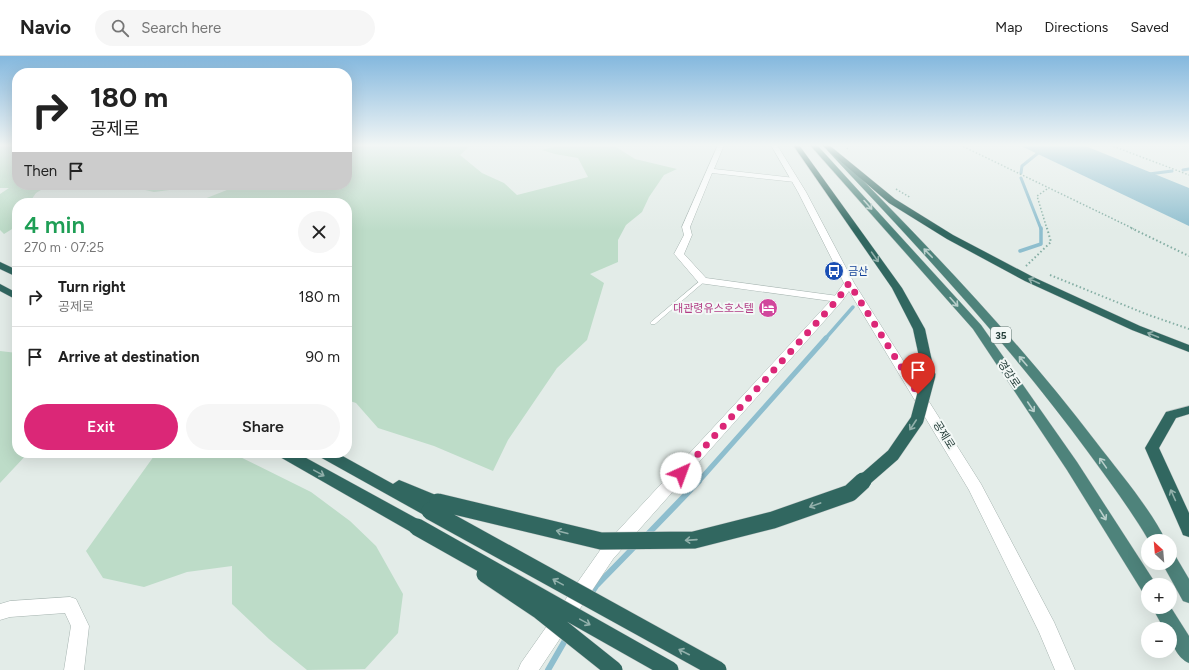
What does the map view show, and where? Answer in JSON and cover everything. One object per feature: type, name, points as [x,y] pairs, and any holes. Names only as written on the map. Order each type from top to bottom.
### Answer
[{"type":"highway","points":[[434,507],[601,542],[694,540],[773,520],[850,492],[893,456],[917,420],[929,375],[919,329],[897,288],[816,174]]},
{"type":"highway","name":"경강로","points":[[839,174],[977,327],[1072,466],[1143,578]]},
{"type":"highway","name":"경강로","points":[[852,174],[935,260],[1026,364],[1082,434],[1153,534]]},
{"type":"highway","points":[[859,174],[892,201],[950,237],[1029,279],[1136,328],[1189,349]]},
{"type":"highway","points":[[0,265],[12,271]]},
{"type":"highway","points":[[0,287],[12,294]]},
{"type":"highway","points":[[1189,410],[1172,415],[1152,448],[1189,530]]},
{"type":"highway","points":[[294,458],[670,670]]},
{"type":"highway","points":[[334,458],[434,507],[671,646],[718,670]]},
{"type":"highway","points":[[417,527],[540,611],[614,670]]},
{"type":"highway","points":[[1175,570],[1189,595]]},
{"type":"highway","points":[[1166,614],[1182,639],[1189,654]]},
{"type":"street","points":[[708,174],[702,185],[686,227],[688,234],[679,254],[704,281],[838,299]]},
{"type":"street","points":[[735,174],[794,180]]},
{"type":"street","name":"공제로","points":[[790,174],[849,283],[976,488],[1047,628],[1065,670]]},
{"type":"street","points":[[528,670],[607,554],[838,299],[849,283]]},
{"type":"street","points":[[0,612],[10,609],[70,605],[80,626],[74,670]]},
{"type":"lane","points":[[653,323],[704,281]]},
{"type":"path","points":[[1017,174],[1189,256]]},
{"type":"path","points":[[892,186],[911,199]]},
{"type":"path","points":[[1033,268],[1026,266],[1051,242],[1037,196],[1047,189]]},
{"type":"path","points":[[1047,274],[1189,330]]},
{"type":"green space","points":[[0,174],[12,174],[12,190],[41,190],[32,198],[12,198],[12,229],[4,234],[0,230],[0,194],[9,188],[0,188]]},
{"type":"green space","points":[[352,174],[483,174],[504,183],[517,195],[588,177],[586,174],[667,174],[664,175],[649,197],[642,212],[626,225],[618,240],[618,262],[590,274],[604,283],[587,340],[557,368],[508,440],[493,471],[434,446],[378,428],[356,403],[352,402],[352,198],[207,198],[227,190],[352,190]]},
{"type":"green space","points":[[145,190],[169,190],[154,192]]},
{"type":"green space","points":[[0,351],[12,352],[12,458],[23,458],[0,483]]},
{"type":"green space","points":[[153,458],[242,458],[311,492],[350,521],[376,546],[403,594],[398,633],[365,669],[307,670],[269,639],[232,604],[232,566],[187,572],[144,587],[103,578],[86,551]]},
{"type":"water","points":[[1079,174],[1154,174],[1189,188],[1189,226]]},
{"type":"waterway","points":[[1021,178],[1041,229]]},
{"type":"waterway","points":[[1020,251],[1041,244],[1041,229]]},
{"type":"waterway","points":[[825,339],[853,307]]},
{"type":"waterway","points":[[698,482],[826,338]]},
{"type":"waterway","points":[[646,536],[699,481]]},
{"type":"waterway","points":[[590,595],[596,586],[636,545]]},
{"type":"waterway","points":[[548,670],[567,637]]},
{"type":"place","name":"금산","points":[[834,271]]},
{"type":"place","name":"대관령유스호스텔","points":[[768,308]]},
{"type":"route","points":[[681,473],[838,299],[849,283],[918,394]]}]
